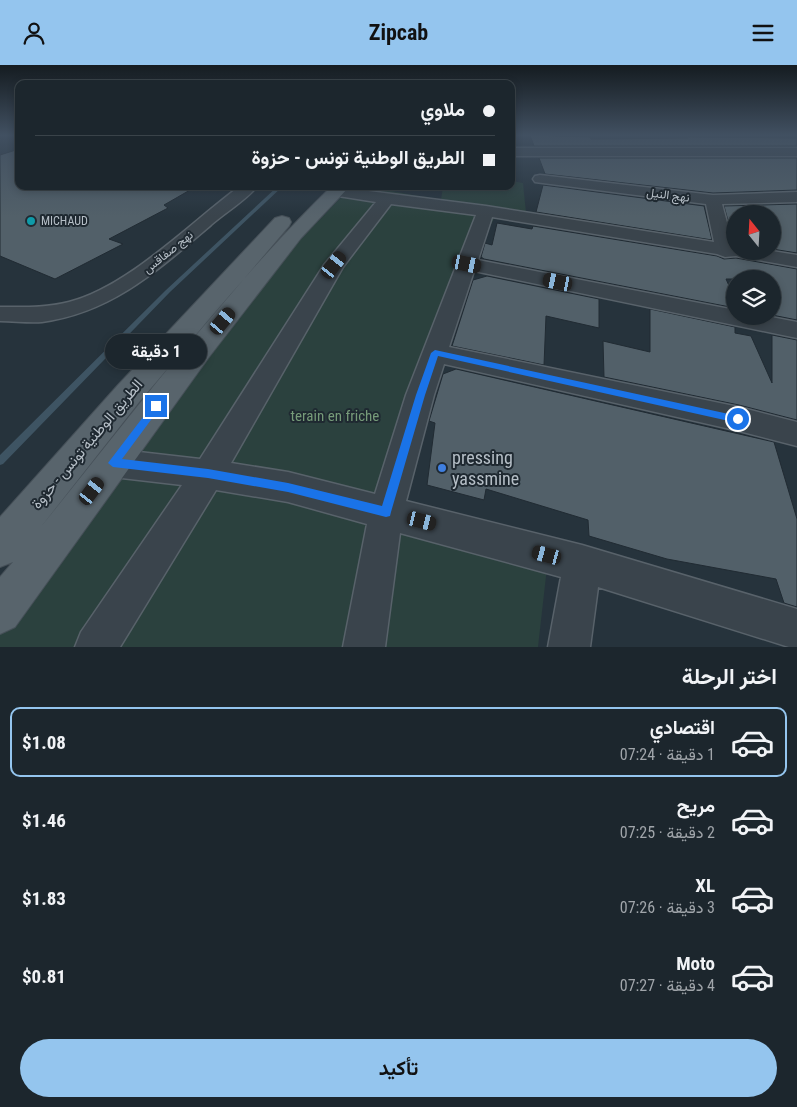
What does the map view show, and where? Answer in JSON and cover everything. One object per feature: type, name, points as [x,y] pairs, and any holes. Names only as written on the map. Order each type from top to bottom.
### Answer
[{"type":"main road","name":"الطريق الوطنية تونس - حزوة","points":[[0,612],[199,350],[329,190]]},
{"type":"main road","name":"الطريق الوطنية تونس - حزوة","points":[[0,547],[154,364],[224,285],[329,190]]},
{"type":"street","points":[[526,162],[540,179],[535,206]]},
{"type":"street","name":"نهج النيل","points":[[540,179],[713,200],[797,197]]},
{"type":"street","name":"نهج صفاقس","points":[[0,314],[24,317],[47,315],[80,307],[128,284],[245,190]]},
{"type":"street","points":[[342,190],[486,211],[535,206],[726,250]]},
{"type":"street","points":[[96,647],[208,474],[334,265],[387,198]]},
{"type":"street","points":[[713,200],[726,235]]},
{"type":"street","points":[[364,647],[386,512],[420,395],[486,211]]},
{"type":"street","points":[[781,259],[797,261]]},
{"type":"street","points":[[467,264],[797,330]]},
{"type":"street","points":[[435,353],[738,419],[797,434]]},
{"type":"street","points":[[113,463],[208,474],[288,487],[582,564],[797,629]]},
{"type":"street","points":[[569,647],[582,564]]},
{"type":"green space","name":"terain en friche","points":[[515,182],[523,183],[527,222],[495,217],[448,305],[401,502],[550,541],[538,647],[0,647],[0,623],[221,336],[301,239],[348,190],[386,190],[441,200],[442,190],[515,190]]},
{"type":"building","points":[[0,162],[15,162],[15,190],[190,190],[164,205],[168,208],[109,239],[123,244],[55,279],[0,256]]},
{"type":"building","points":[[541,162],[797,162],[797,190],[713,193],[545,174]]},
{"type":"building","points":[[543,185],[704,206],[712,240],[536,212]]},
{"type":"building","points":[[797,204],[797,253],[781,250],[781,205],[760,205]]},
{"type":"building","points":[[497,223],[532,229],[533,226],[717,256],[726,260],[747,260],[797,269],[797,320],[781,317],[781,270],[726,270],[726,306],[481,257],[485,243],[492,245]]},
{"type":"building","points":[[487,276],[599,299],[599,328],[546,316],[544,365],[452,346],[473,280]]},
{"type":"building","points":[[650,309],[735,327],[735,333],[751,336],[772,383],[772,335],[797,340],[797,420],[739,405],[604,377],[603,341],[650,352]]},
{"type":"building","points":[[456,369],[774,442],[797,519],[797,607],[784,603],[776,579],[667,559],[589,536],[588,520],[486,489],[484,500],[427,485],[435,423],[429,421],[443,374]]},
{"type":"waterway","points":[[0,461],[168,291],[277,190]]},
{"type":"place","name":"MICHAUD","points":[[31,221]]},
{"type":"place","name":"pressing yassmine","points":[[442,468]]},
{"type":"route","points":[[156,406],[113,463],[208,474],[288,487],[386,512],[420,395],[435,353],[738,419]]}]
